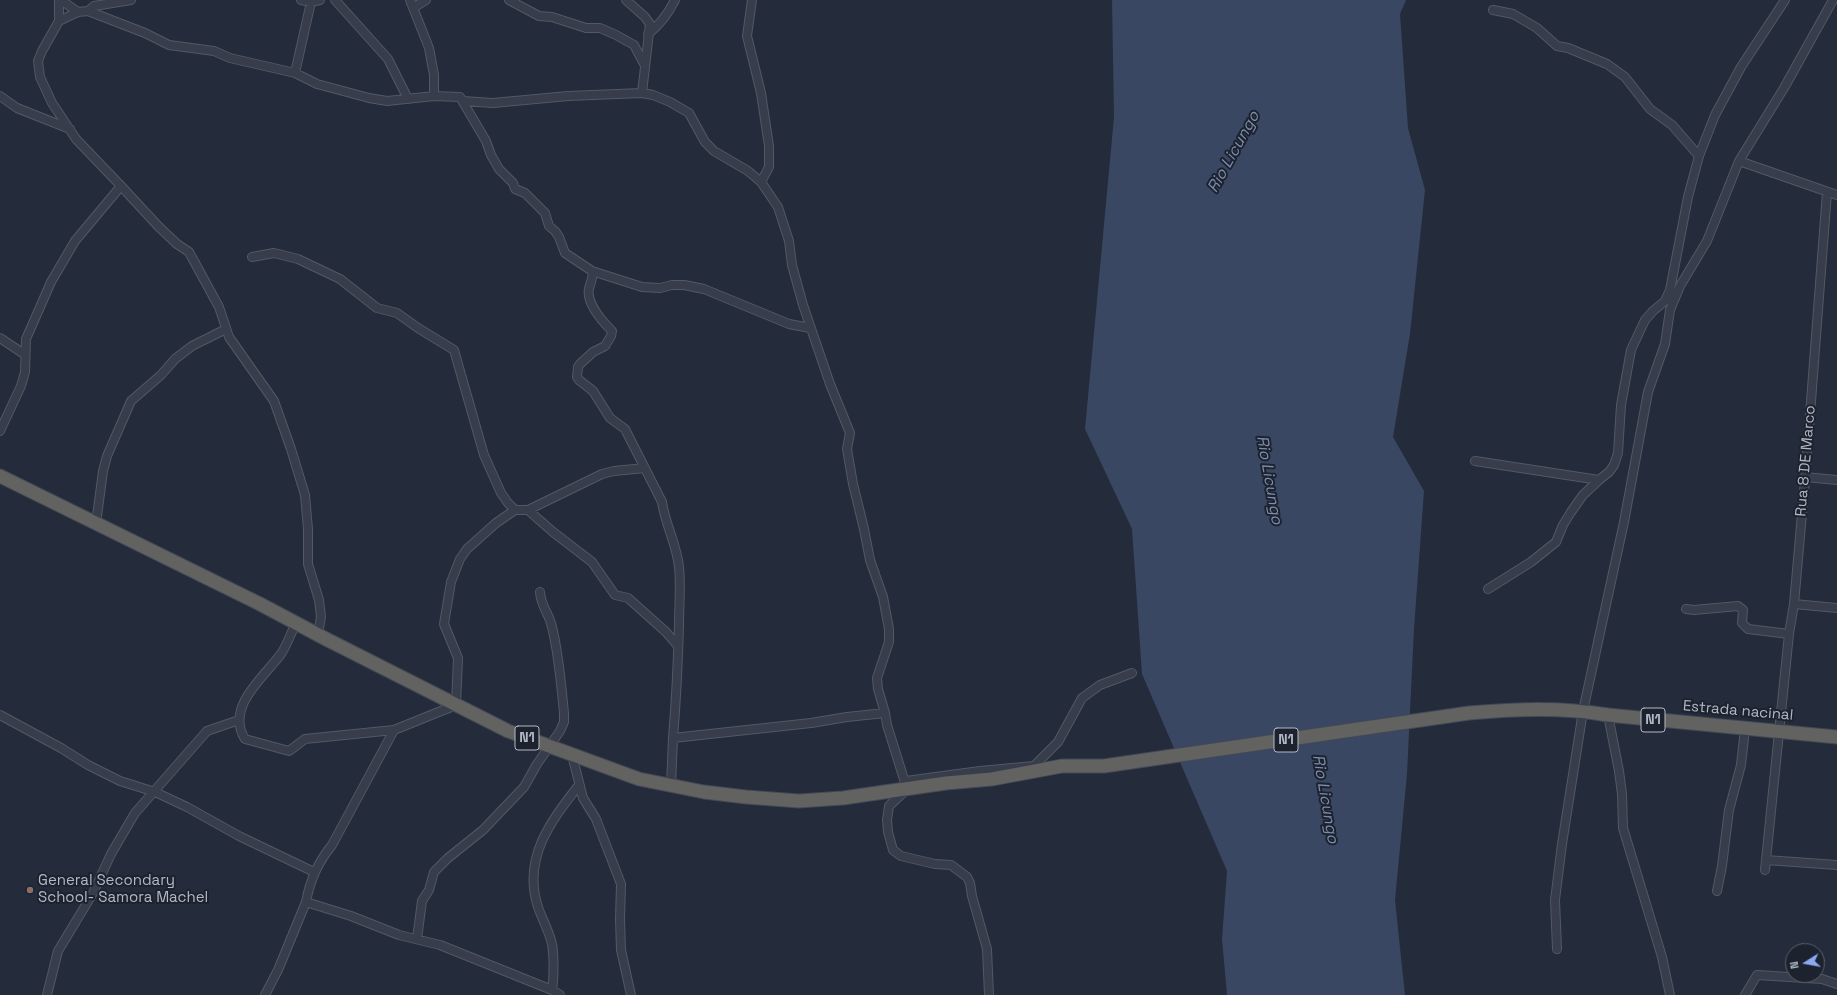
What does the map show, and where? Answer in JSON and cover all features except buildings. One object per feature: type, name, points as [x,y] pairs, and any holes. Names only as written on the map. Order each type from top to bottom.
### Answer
[{"type":"highway","name":"N1","points":[[0,476],[318,634],[508,731],[639,779],[670,786],[746,797],[799,801],[843,798],[906,785]]},
{"type":"highway","name":"Estrada nacinal","points":[[906,785],[992,778],[1062,766],[1104,766],[1468,713],[1526,709],[1583,711],[1608,715],[1837,737]]},
{"type":"street","points":[[60,0],[78,12]]},
{"type":"street","points":[[60,0],[59,20],[42,51],[38,62],[40,77],[52,103],[76,139],[158,226],[177,244],[189,252],[219,307],[226,329],[274,401],[291,448],[304,495],[308,528],[308,564],[319,600],[321,617],[318,634]]},
{"type":"street","points":[[88,11],[94,6],[131,0]]},
{"type":"street","points":[[301,0],[311,2],[320,0]]},
{"type":"street","points":[[335,0],[370,37],[388,59],[408,100]]},
{"type":"street","points":[[426,0],[412,4],[429,48],[434,75],[434,96]]},
{"type":"street","points":[[509,0],[539,16],[552,17],[586,28],[600,28],[616,35],[634,45],[644,64]]},
{"type":"street","points":[[626,0],[645,17],[650,24],[644,64],[642,93]]},
{"type":"street","points":[[648,34],[658,26],[666,16],[675,0]]},
{"type":"street","points":[[752,0],[747,36],[761,93],[769,146],[768,167],[761,182]]},
{"type":"street","points":[[1488,589],[1531,562],[1556,542],[1563,524],[1570,512],[1583,495],[1598,480],[1609,472],[1618,453],[1622,405],[1631,350],[1645,320],[1653,311],[1666,301],[1670,290],[1688,197],[1699,156],[1715,115],[1741,68],[1786,0]]},
{"type":"street","points":[[1557,949],[1555,900],[1562,844],[1583,711],[1624,522],[1648,392],[1665,344],[1670,310],[1680,286],[1707,241],[1739,161],[1784,88],[1833,0]]},
{"type":"street","points":[[295,72],[311,2]]},
{"type":"street","points":[[1492,10],[1513,14],[1537,28],[1557,46],[1568,48],[1607,64],[1625,76],[1650,109],[1672,125],[1699,156]]},
{"type":"street","points":[[59,20],[78,12],[88,11],[144,33],[169,45],[214,51],[230,58],[295,72],[317,84],[387,101],[408,100],[434,96],[460,97],[463,101],[493,103],[561,96],[642,93],[653,95],[679,105],[689,113],[705,142],[714,151],[748,171],[761,182],[778,207],[789,241],[792,265],[810,328],[850,433],[847,449],[853,484],[870,560],[878,580],[888,620],[889,642],[877,678],[878,689],[885,713],[886,725],[906,785]]},
{"type":"street","points":[[0,96],[17,108],[70,130]]},
{"type":"street","points":[[460,97],[486,141],[491,155],[499,169],[514,184],[515,189],[525,193],[545,213],[549,226],[555,231],[565,253],[592,271],[642,287],[660,288],[672,285],[684,285],[704,289],[789,324],[810,328]]},
{"type":"street","points":[[1739,161],[1837,195]]},
{"type":"street","points":[[0,431],[21,386],[24,372],[26,339],[32,323],[61,263],[75,241],[121,186]]},
{"type":"street","name":"Rua 8 DE Marco","points":[[1765,870],[1789,634],[1794,604],[1827,192]]},
{"type":"street","points":[[252,257],[274,253],[298,259],[340,279],[377,308],[397,313],[454,350],[484,455],[501,493],[508,503],[516,510]]},
{"type":"street","points":[[592,271],[593,276],[589,288],[589,298],[602,322],[612,332],[605,346],[593,352],[580,364],[578,367],[577,377],[593,391],[610,418],[624,429],[662,502],[678,558],[680,583],[678,646],[674,738],[670,786]]},
{"type":"street","points":[[96,524],[103,471],[118,430],[131,401],[186,351],[226,329]]},
{"type":"street","points":[[0,338],[24,354]]},
{"type":"street","points":[[1475,461],[1598,480]]},
{"type":"street","points":[[296,623],[282,653],[264,673],[244,702],[239,720],[245,739],[262,745],[289,751],[306,739],[394,730],[456,705],[458,658],[444,624],[451,582],[460,559],[468,549],[496,523],[516,510],[528,510],[602,474],[614,471],[645,468]]},
{"type":"street","points":[[1805,477],[1837,480]]},
{"type":"street","points":[[528,510],[592,562],[615,595],[628,598],[633,602],[678,646]]},
{"type":"street","points":[[417,939],[422,901],[429,890],[434,872],[448,858],[483,830],[524,787],[548,746],[560,731],[564,722],[556,644],[551,620],[541,600],[540,592]]},
{"type":"street","points":[[1794,604],[1837,608]]},
{"type":"street","points":[[1686,609],[1694,610],[1738,606],[1743,610],[1742,623],[1748,629],[1789,634]]},
{"type":"street","points":[[988,995],[987,949],[972,896],[970,883],[967,877],[951,865],[935,864],[901,856],[893,850],[888,832],[887,820],[890,806],[906,785],[980,771],[1034,766],[1058,742],[1082,698],[1100,685],[1132,673]]},
{"type":"street","points":[[674,738],[811,723],[885,713]]},
{"type":"street","points":[[0,715],[61,748],[88,765],[120,781],[155,792],[187,807],[239,836],[314,872]]},
{"type":"street","points":[[1608,715],[1619,771],[1622,794],[1623,828],[1662,957],[1670,995]]},
{"type":"street","points":[[47,994],[58,951],[93,893],[111,854],[135,813],[207,731],[239,720]]},
{"type":"street","points":[[1717,891],[1722,866],[1729,810],[1741,765],[1745,729]]},
{"type":"street","points":[[265,995],[278,970],[306,902],[314,872],[322,857],[332,845],[394,730]]},
{"type":"street","points":[[572,755],[579,785],[584,798],[596,819],[622,884],[620,919],[621,950],[631,995]]},
{"type":"street","points":[[552,990],[554,983],[552,944],[536,898],[534,883],[537,852],[543,836],[579,785]]},
{"type":"street","points":[[1766,860],[1837,865]]},
{"type":"street","points":[[306,902],[351,916],[393,933],[463,954],[552,990],[560,995]]},
{"type":"street","points":[[1745,995],[1757,975],[1822,979],[1837,984]]},
{"type":"water","name":"Rio Licungo","points":[[1112,0],[1406,0],[1400,14],[1408,128],[1425,190],[1410,334],[1393,437],[1424,491],[1414,629],[1407,774],[1395,900],[1405,995],[1227,995],[1222,939],[1227,871],[1142,674],[1132,529],[1085,429],[1114,117]]},
{"type":"place","name":"General Secondary School- Samora Machel","points":[[30,890]]}]
